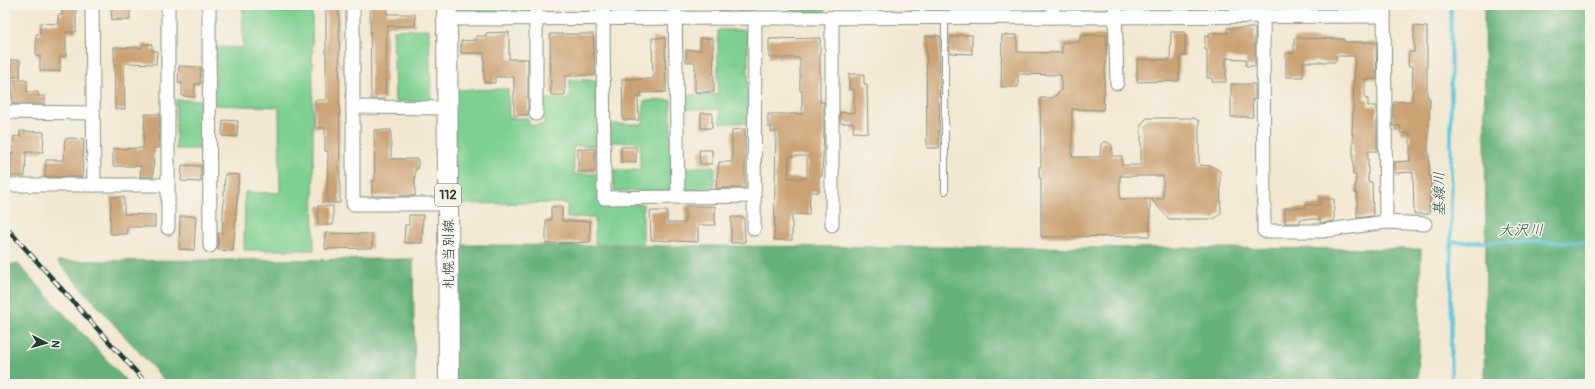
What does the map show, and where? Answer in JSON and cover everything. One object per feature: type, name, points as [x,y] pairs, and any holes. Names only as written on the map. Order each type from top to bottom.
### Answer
[{"type":"main road","name":"札幌当別線","points":[[447,12],[448,384]]},
{"type":"street","points":[[92,5],[94,185]]},
{"type":"street","points":[[168,5],[168,228]]},
{"type":"street","points":[[209,5],[210,246]]},
{"type":"street","points":[[353,5],[354,204],[448,204]]},
{"type":"street","points":[[536,5],[536,114]]},
{"type":"street","points":[[603,5],[604,198],[754,196]]},
{"type":"street","points":[[675,5],[678,197]]},
{"type":"street","points":[[447,12],[536,19],[603,19],[755,18],[784,12],[832,18],[911,11],[945,17],[984,11],[1384,11],[1386,222]]},
{"type":"street","points":[[1115,11],[1117,83]]},
{"type":"street","points":[[1263,11],[1264,231],[1322,231],[1386,222],[1424,224]]},
{"type":"street","points":[[754,229],[755,18]]},
{"type":"street","points":[[832,18],[832,225]]},
{"type":"street","points":[[353,107],[447,108]]},
{"type":"street","points":[[5,112],[93,113]]},
{"type":"street","points":[[5,185],[168,184]]},
{"type":"lane","points":[[945,17],[945,191]]},
{"type":"green space","points":[[243,5],[312,5],[314,250],[244,250],[245,192],[280,193],[279,107],[215,105],[216,47],[243,48]]},
{"type":"green space","points":[[454,5],[532,5],[532,15],[454,15]]},
{"type":"green space","points":[[714,5],[754,5],[754,12],[714,12]]},
{"type":"green space","points":[[791,5],[825,5],[825,12],[791,13]]},
{"type":"green space","points":[[1484,5],[1590,5],[1590,384],[1484,384],[1486,251]]},
{"type":"green space","points":[[429,29],[431,101],[395,102],[393,30]]},
{"type":"green space","points":[[718,30],[748,30],[748,123],[720,123],[720,109],[684,109],[684,95],[718,94]]},
{"type":"green space","points":[[570,80],[596,80],[597,146],[573,146],[574,174],[600,174],[601,204],[643,204],[643,244],[595,244],[595,217],[567,218],[567,203],[455,204],[453,90],[508,89],[509,118],[528,118],[529,125],[544,125],[544,99],[570,99]]},
{"type":"green space","points":[[176,100],[203,100],[203,149],[176,149]]},
{"type":"green space","points":[[671,100],[671,191],[614,191],[614,170],[640,170],[640,142],[610,142],[610,124],[643,124],[644,101]]},
{"type":"green space","points":[[715,166],[714,191],[683,190],[684,168]]},
{"type":"green space","points":[[455,245],[1421,249],[1418,384],[454,384]]},
{"type":"green space","points":[[413,259],[415,384],[168,384],[57,261]]},
{"type":"green space","points":[[5,264],[18,264],[129,384],[5,384]]},
{"type":"building","points":[[62,5],[76,5],[76,32],[66,32],[66,56],[60,56],[60,71],[40,71],[40,56],[36,56],[36,34],[40,34],[40,23],[58,24],[58,15],[62,15]]},
{"type":"building","points":[[326,5],[338,5],[339,10],[340,203],[327,203],[328,151],[325,151],[325,128],[315,128],[315,100],[326,100]]},
{"type":"building","points":[[370,5],[387,5],[387,14],[415,14],[415,26],[387,26],[385,99],[371,99]]},
{"type":"building","points":[[111,9],[130,9],[130,20],[112,20]]},
{"type":"building","points":[[1414,26],[1427,27],[1427,93],[1428,98],[1430,98],[1428,152],[1429,176],[1431,176],[1429,214],[1414,214],[1413,172],[1395,173],[1395,162],[1410,161],[1410,134],[1400,133],[1401,126],[1393,126],[1393,107],[1394,102],[1412,101],[1413,66],[1408,66],[1409,52],[1414,52]]},
{"type":"building","points":[[1227,28],[1255,28],[1255,66],[1246,66],[1246,59],[1226,58],[1226,82],[1212,82],[1212,78],[1207,78],[1207,50],[1205,50],[1205,36],[1209,37],[1209,33],[1228,33]]},
{"type":"building","points":[[509,32],[509,59],[528,59],[528,115],[514,115],[514,77],[495,77],[495,83],[484,83],[484,53],[461,53],[461,41],[476,40],[476,36],[486,36],[486,33]]},
{"type":"building","points":[[1171,32],[1185,32],[1185,56],[1180,56],[1179,81],[1137,82],[1137,59],[1170,60]]},
{"type":"building","points":[[550,34],[593,34],[595,75],[565,76],[565,95],[551,95]]},
{"type":"building","points":[[958,35],[972,35],[972,54],[950,53],[950,37],[958,37]]},
{"type":"building","points":[[1002,35],[1017,35],[1017,52],[1062,53],[1062,42],[1080,42],[1080,35],[1107,35],[1103,110],[1072,109],[1072,157],[1100,157],[1101,144],[1103,142],[1107,142],[1112,145],[1112,156],[1122,156],[1122,165],[1141,165],[1141,124],[1147,118],[1194,118],[1199,121],[1199,165],[1212,166],[1220,171],[1221,213],[1214,219],[1169,219],[1151,199],[1163,199],[1163,176],[1120,176],[1120,199],[1150,199],[1150,236],[1041,237],[1041,178],[1039,178],[1039,167],[1041,167],[1040,98],[1052,98],[1061,91],[1061,75],[1018,74],[1018,87],[1001,87]]},
{"type":"building","points":[[926,36],[940,36],[939,148],[927,148]]},
{"type":"building","points":[[652,38],[665,38],[666,92],[641,93],[641,97],[638,97],[639,120],[623,120],[622,79],[653,79]]},
{"type":"building","points":[[700,38],[713,38],[714,92],[695,92],[695,62],[686,62],[686,50],[700,50]]},
{"type":"building","points":[[820,38],[820,102],[824,102],[822,176],[819,176],[819,192],[810,192],[809,215],[792,214],[792,240],[774,240],[776,132],[771,132],[771,127],[768,127],[768,114],[802,114],[800,58],[769,58],[769,39]],"holes":[[[789,156],[807,156],[807,178],[788,178]]]},
{"type":"building","points":[[1294,38],[1343,39],[1344,42],[1376,42],[1377,79],[1365,79],[1365,99],[1368,99],[1368,106],[1377,106],[1377,151],[1368,151],[1368,182],[1372,182],[1373,216],[1357,218],[1357,193],[1355,193],[1356,175],[1353,175],[1352,134],[1355,56],[1336,56],[1336,62],[1303,62],[1303,77],[1286,77],[1286,53],[1294,53]]},
{"type":"building","points":[[143,44],[152,44],[152,51],[157,51],[156,64],[126,63],[124,65],[125,109],[115,109],[114,47],[142,48]]},
{"type":"building","points":[[5,60],[20,60],[20,77],[5,77]]},
{"type":"building","points":[[179,66],[201,67],[200,84],[195,84],[194,97],[182,96],[182,83],[178,83]]},
{"type":"building","points":[[849,74],[864,74],[864,84],[867,84],[868,133],[853,132],[854,123],[840,123],[840,112],[854,113],[854,89],[849,89]]},
{"type":"building","points":[[12,80],[27,80],[27,92],[38,92],[38,96],[45,96],[45,104],[12,104]]},
{"type":"building","points":[[1231,84],[1255,84],[1255,100],[1252,100],[1253,117],[1231,117]]},
{"type":"building","points":[[701,113],[712,113],[712,128],[701,128]]},
{"type":"building","points":[[145,114],[160,114],[159,148],[154,148],[153,177],[140,177],[141,166],[113,166],[113,149],[143,148]]},
{"type":"building","points":[[223,120],[238,121],[237,137],[222,136]]},
{"type":"building","points":[[745,129],[745,188],[716,188],[719,162],[732,162],[732,130]]},
{"type":"building","points":[[374,130],[391,130],[391,159],[418,159],[418,169],[415,169],[415,196],[372,196],[372,181],[375,181]]},
{"type":"building","points":[[20,131],[44,132],[43,152],[26,152],[25,176],[10,176],[11,153],[13,154],[14,136],[20,137]]},
{"type":"building","points":[[65,139],[84,139],[82,177],[45,177],[46,160],[64,160]]},
{"type":"building","points":[[621,147],[636,147],[636,162],[621,162]]},
{"type":"building","points":[[578,149],[595,149],[595,172],[578,172]]},
{"type":"building","points":[[699,150],[712,150],[712,164],[700,164]]},
{"type":"building","points":[[182,165],[201,166],[201,182],[181,181]]},
{"type":"building","points":[[225,174],[239,175],[233,251],[218,250],[218,233],[222,233]]},
{"type":"building","points":[[111,197],[124,197],[124,214],[155,215],[155,227],[127,227],[127,234],[110,234]]},
{"type":"building","points":[[1320,199],[1334,199],[1334,221],[1320,223],[1320,219],[1300,219],[1300,223],[1285,223],[1285,208],[1306,208],[1306,205],[1320,205]]},
{"type":"building","points":[[318,206],[333,206],[333,225],[318,225]]},
{"type":"building","points":[[685,206],[715,206],[715,225],[698,225],[698,242],[651,240],[650,211],[667,211],[667,223],[685,223]]},
{"type":"building","points":[[551,207],[562,207],[562,221],[590,221],[590,242],[546,244],[546,220],[551,220]]},
{"type":"building","points":[[409,215],[423,215],[422,243],[404,243],[405,225],[409,225]]},
{"type":"building","points":[[180,216],[196,216],[194,250],[179,249]]},
{"type":"building","points":[[731,217],[744,217],[745,242],[731,243]]},
{"type":"building","points":[[325,233],[372,234],[372,248],[325,249]]},
{"type":"waterway","name":"基線川","points":[[1451,5],[1451,384]]},
{"type":"waterway","name":"大沢川","points":[[1451,242],[1590,242]]},
{"type":"railway","points":[[5,226],[147,384]]}]
